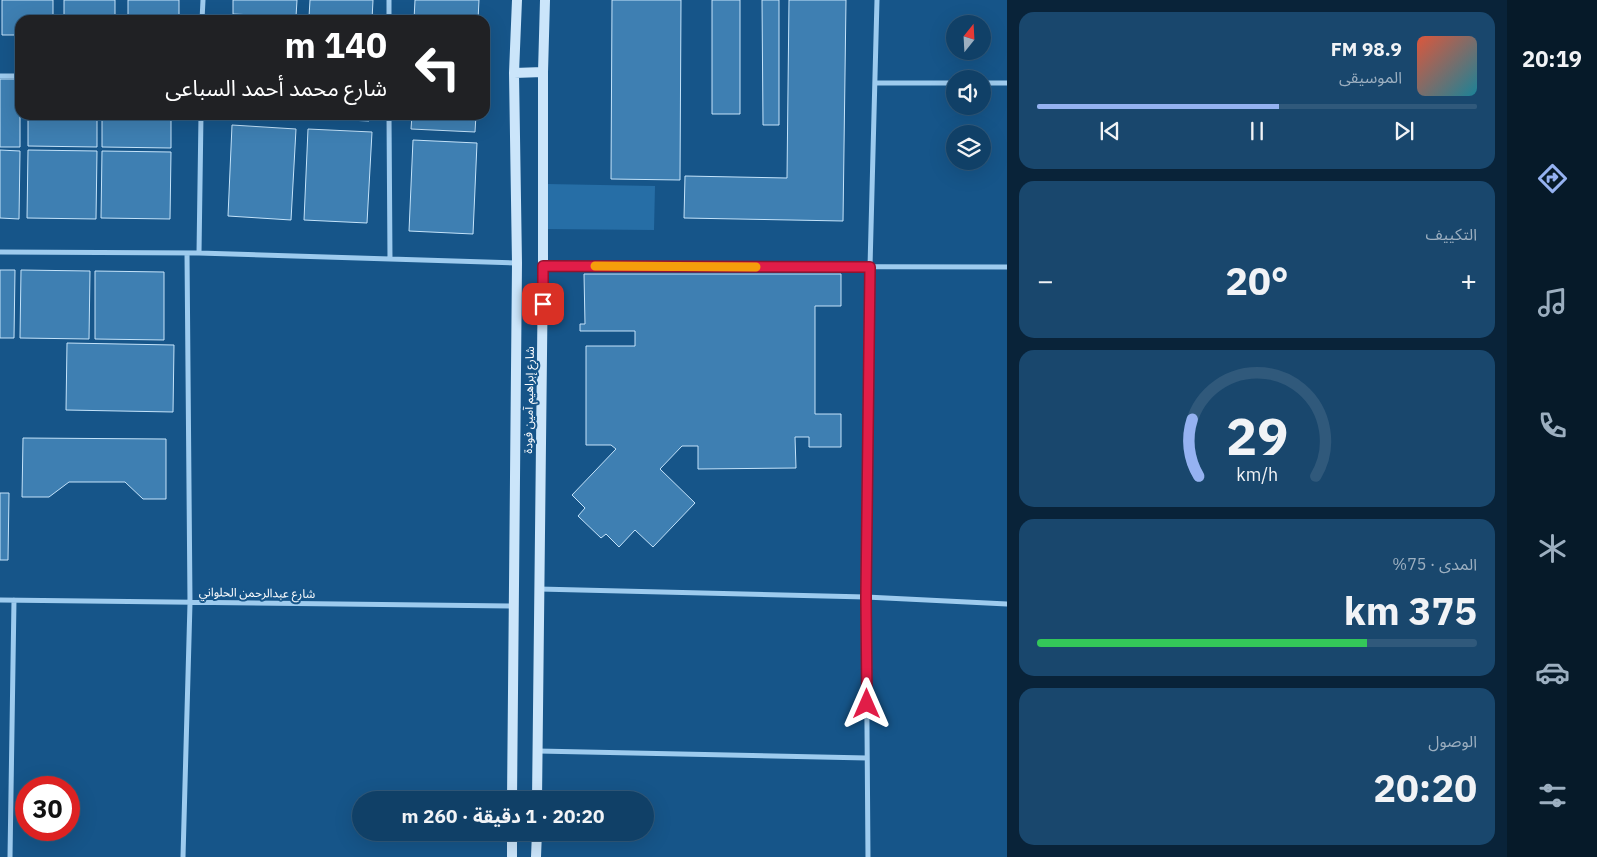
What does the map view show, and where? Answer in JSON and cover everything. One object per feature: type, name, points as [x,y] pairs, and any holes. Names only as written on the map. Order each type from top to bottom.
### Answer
[{"type":"street","points":[[202,15],[203,0]]},
{"type":"street","points":[[389,0],[389,15]]},
{"type":"street","name":"شارع إبراهيم آمين فودة","points":[[512,791],[517,263],[514,73],[517,0]]},
{"type":"street","name":"شارع إبراهيم آمين فودة","points":[[537,791],[545,0]]},
{"type":"street","points":[[868,857],[866,597],[870,267],[877,0]]},
{"type":"street","points":[[514,73],[543,72]]},
{"type":"street","points":[[0,76],[15,76]]},
{"type":"street","points":[[991,83],[1007,82]]},
{"type":"street","points":[[875,83],[946,83]]},
{"type":"street","points":[[199,253],[201,120]]},
{"type":"street","points":[[389,120],[390,259]]},
{"type":"street","points":[[0,252],[199,253],[517,263]]},
{"type":"street","points":[[183,857],[190,603],[187,253]]},
{"type":"street","points":[[543,266],[1007,267]]},
{"type":"street","points":[[539,589],[866,597],[1007,604]]},
{"type":"street","name":"شارع عبدالرحمن الحلواني","points":[[0,600],[514,606]]},
{"type":"street","points":[[10,857],[14,600]]},
{"type":"street","points":[[538,750],[867,758]]},
{"type":"street","points":[[512,841],[512,857]]},
{"type":"street","points":[[536,841],[536,857]]},
{"type":"shaded area","points":[[547,184],[655,186],[654,230],[546,229]]},
{"type":"building","points":[[2,0],[53,0],[53,15],[15,15],[15,35],[2,35]]},
{"type":"building","points":[[64,0],[115,0],[115,15],[64,15]]},
{"type":"building","points":[[128,0],[179,0],[179,15],[128,15]]},
{"type":"building","points":[[233,0],[297,0],[296,15],[233,14]]},
{"type":"building","points":[[310,0],[373,0],[372,15],[309,15]]},
{"type":"building","points":[[415,0],[479,0],[478,15],[414,15]]},
{"type":"building","points":[[612,0],[681,0],[680,180],[611,179]]},
{"type":"building","points":[[712,0],[740,0],[740,114],[712,114]]},
{"type":"building","points":[[762,0],[779,0],[779,125],[763,125]]},
{"type":"building","points":[[789,0],[846,0],[843,221],[684,218],[685,176],[787,178]]},
{"type":"building","points":[[0,79],[15,79],[15,120],[20,120],[20,147],[0,147]]},
{"type":"building","points":[[28,120],[97,120],[97,147],[28,146]]},
{"type":"building","points":[[102,120],[171,120],[171,148],[102,147]]},
{"type":"building","points":[[412,120],[476,120],[475,132],[411,129]]},
{"type":"building","points":[[232,125],[296,129],[291,220],[228,216]]},
{"type":"building","points":[[308,129],[372,132],[367,223],[304,220]]},
{"type":"building","points":[[413,140],[477,143],[473,234],[409,231]]},
{"type":"building","points":[[0,150],[20,151],[19,219],[0,218]]},
{"type":"building","points":[[28,150],[97,151],[96,219],[27,218]]},
{"type":"building","points":[[102,151],[171,152],[170,219],[101,218]]},
{"type":"building","points":[[0,270],[15,270],[14,338],[0,338]]},
{"type":"building","points":[[21,270],[90,271],[89,339],[20,338]]},
{"type":"building","points":[[95,271],[164,272],[164,340],[95,339]]},
{"type":"building","points":[[584,274],[841,274],[841,306],[815,306],[815,414],[841,414],[841,447],[809,447],[809,437],[795,437],[796,468],[698,469],[698,446],[682,446],[660,469],[695,503],[653,547],[635,530],[619,547],[606,534],[601,538],[578,516],[585,508],[572,495],[616,449],[611,445],[586,445],[586,346],[635,346],[635,331],[580,331],[580,324],[585,324]]},
{"type":"building","points":[[67,343],[174,345],[173,412],[66,410]]},
{"type":"building","points":[[23,438],[166,439],[166,499],[143,499],[125,482],[69,482],[49,497],[22,497]]},
{"type":"building","points":[[0,493],[9,493],[8,560],[0,560]]},
{"type":"slow traffic","points":[[595,266],[756,267]]},
{"type":"route","points":[[543,304],[543,266],[870,267],[866,597],[867,704]]}]
